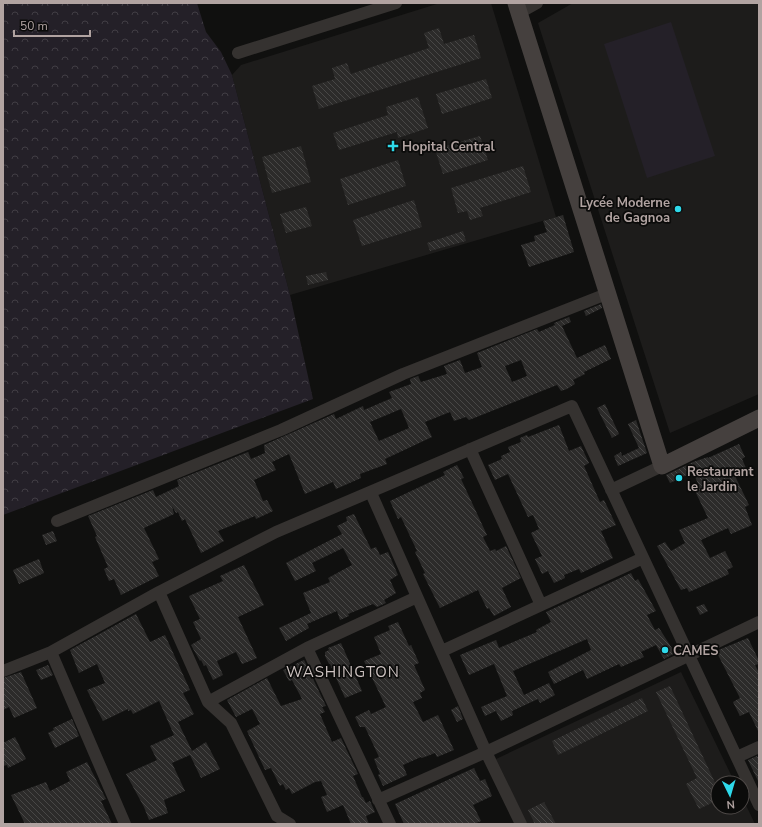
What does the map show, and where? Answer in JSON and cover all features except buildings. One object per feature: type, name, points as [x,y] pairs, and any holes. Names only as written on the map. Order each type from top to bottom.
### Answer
[{"type":"street","points":[[238,53],[396,3]]},
{"type":"street","points":[[537,3],[517,8],[609,293],[662,466]]},
{"type":"street","points":[[57,520],[281,430],[402,374],[609,293]]},
{"type":"street","points":[[3,671],[51,652],[159,592],[276,532],[572,406],[759,805]]},
{"type":"street","points":[[611,490],[759,418]]},
{"type":"street","points":[[470,449],[541,605]]},
{"type":"street","points":[[370,493],[486,752],[521,824]]},
{"type":"street","points":[[442,651],[643,558]]},
{"type":"street","points":[[159,592],[208,702],[231,723],[277,816],[290,824]]},
{"type":"street","points":[[208,702],[307,648],[417,597]]},
{"type":"street","points":[[378,800],[486,752],[759,622]]},
{"type":"street","points":[[307,648],[390,824]]},
{"type":"street","points":[[51,652],[125,824]]},
{"type":"street","points":[[737,757],[759,747]]},
{"type":"shaded area","name":"Hopital Central","points":[[440,3],[491,3],[556,217],[290,295],[232,75],[241,65]]},
{"type":"shaded area","name":"Lycée Moderne de Gagnoa","points":[[573,3],[759,3],[759,394],[670,433],[538,23]]},
{"type":"shaded area","points":[[681,672],[731,775],[710,775],[710,815],[750,815],[750,814],[755,824],[527,824],[496,759]]},
{"type":"green space","points":[[3,3],[197,3],[206,32],[221,52],[232,75],[290,295],[313,399],[3,515]]},
{"type":"green space","points":[[671,22],[715,156],[647,178],[604,44]]},
{"type":"place","name":"Hopital Central","points":[[393,146]]},
{"type":"place","name":"Lycée Moderne de Gagnoa","points":[[678,209]]},
{"type":"place","name":"Restaurant le Jardin","points":[[679,478]]},
{"type":"place","name":"CAMES","points":[[665,650]]},
{"type":"district","name":"WASHINGTON","points":[[343,672]]}]
